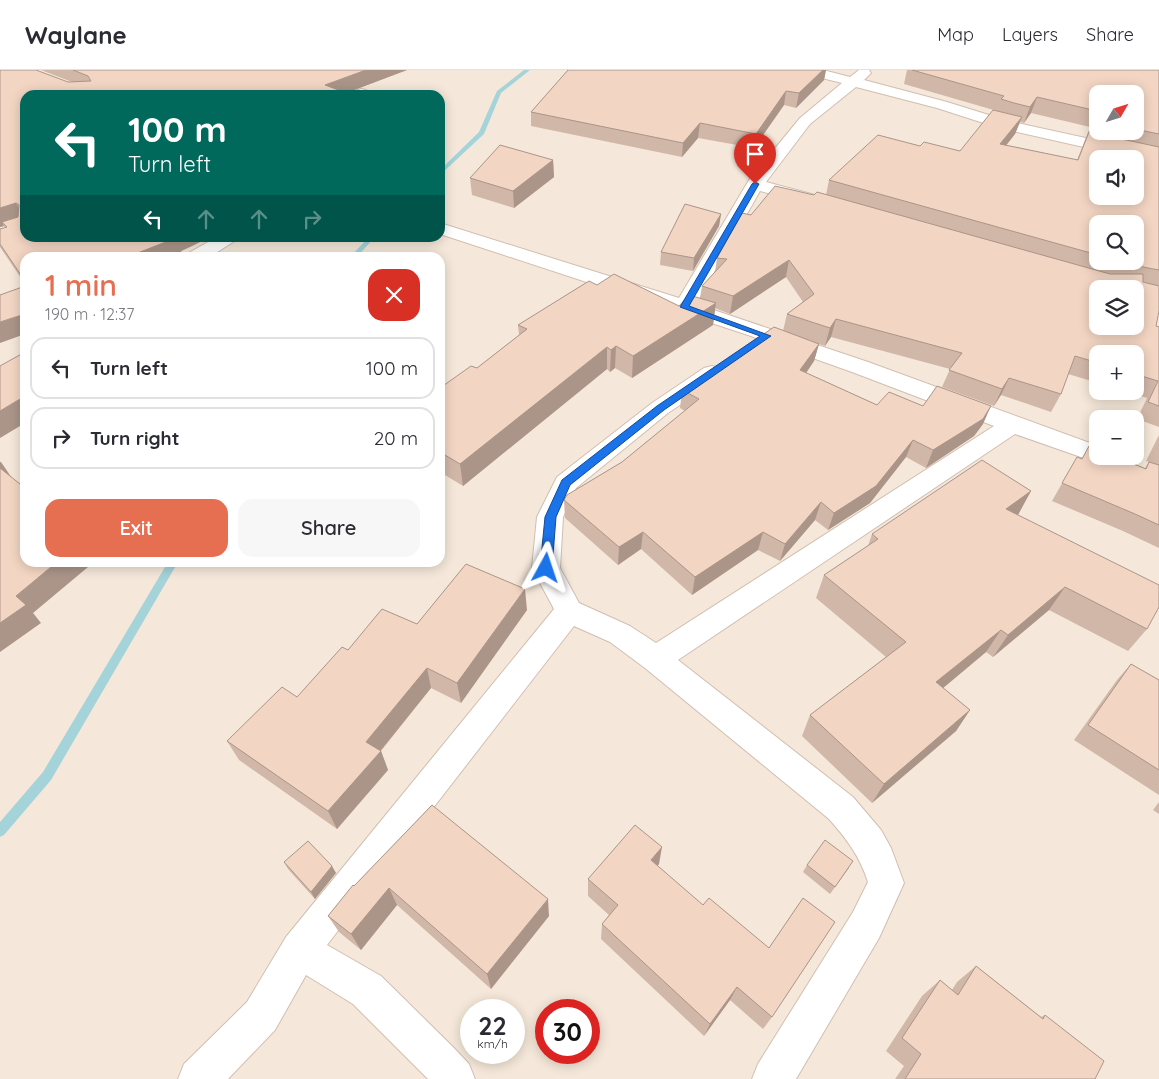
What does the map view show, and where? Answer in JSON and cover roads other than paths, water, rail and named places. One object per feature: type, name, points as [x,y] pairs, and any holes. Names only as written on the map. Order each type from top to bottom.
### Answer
[{"type":"street","points":[[807,70],[852,81],[1004,125],[1159,159]]},
{"type":"street","points":[[684,307],[755,184],[805,121],[852,81],[869,70]]},
{"type":"street","points":[[755,184],[830,206]]},
{"type":"street","points":[[445,230],[684,307],[859,367],[1012,426],[1089,452]]},
{"type":"street","points":[[204,252],[220,242]]},
{"type":"street","points":[[766,336],[660,408],[566,483],[550,517],[546,568],[569,611],[620,634],[656,660],[841,808],[865,834],[879,858],[886,883],[866,925],[773,1079]]},
{"type":"street","points":[[656,660],[874,514],[1012,426]]},
{"type":"street","points":[[200,1079],[261,1016],[299,950],[569,611]]},
{"type":"street","points":[[299,950],[367,990],[440,1062],[454,1079]]},
{"type":"waterway","points":[[445,168],[482,133],[499,92],[527,70]]},
{"type":"waterway","points":[[358,252],[367,242]]},
{"type":"waterway","points":[[0,831],[47,776],[170,567]]}]
